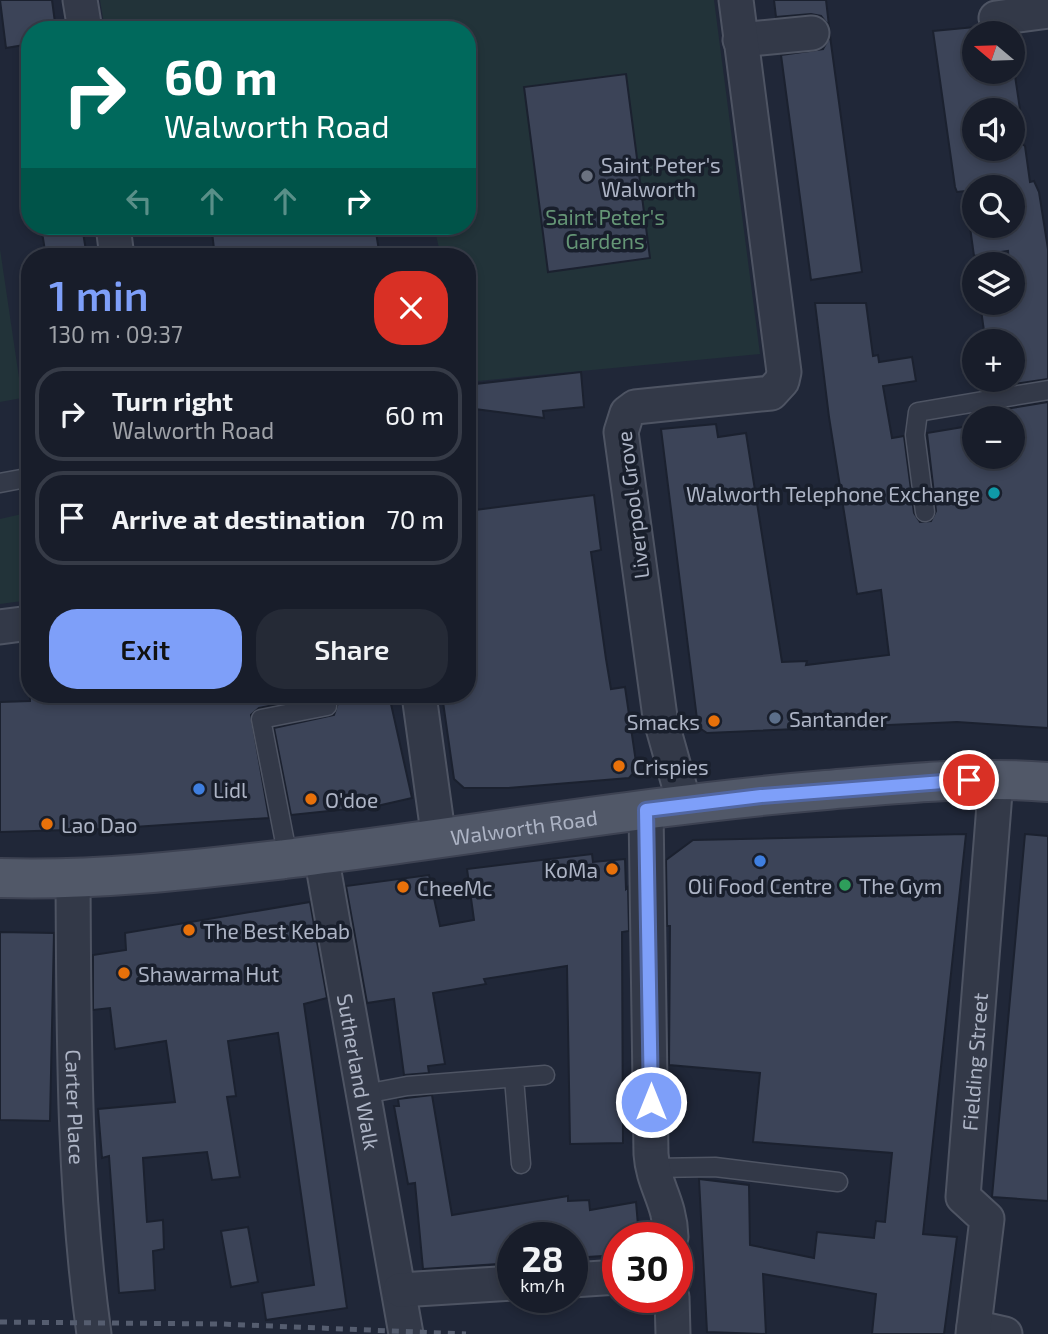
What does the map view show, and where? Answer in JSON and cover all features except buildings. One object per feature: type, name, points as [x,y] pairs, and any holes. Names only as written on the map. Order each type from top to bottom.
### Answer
[{"type":"main road","name":"Walworth Road","points":[[0,878],[73,879],[153,875],[439,840],[646,810],[813,791],[996,780],[1048,782]]},
{"type":"street","points":[[80,0],[84,21]]},
{"type":"street","name":"Liverpool Grove","points":[[685,806],[660,718],[622,422],[635,407],[771,394],[782,381],[784,372],[736,0]]},
{"type":"street","points":[[996,18],[1048,9],[1047,0]]},
{"type":"street","points":[[740,40],[813,33]]},
{"type":"street","points":[[0,627],[21,624]]},
{"type":"street","points":[[420,703],[439,840]]},
{"type":"street","name":"Fielding Street","points":[[984,1332],[987,1219],[963,1197],[996,780]]},
{"type":"street","points":[[646,810],[652,1167],[670,1210],[670,1222]]},
{"type":"street","name":"Sutherland Walk","points":[[305,856],[365,1094],[406,1334]]},
{"type":"street","name":"Carter Place","points":[[73,879],[74,1108],[79,1203],[94,1334]]},
{"type":"street","points":[[400,1290],[497,1284]]},
{"type":"street","points":[[672,1313],[673,1334]]},
{"type":"lane","points":[[925,513],[915,435],[918,412],[1048,390]]},
{"type":"lane","points":[[0,483],[21,479]]},
{"type":"lane","points":[[305,856],[261,719],[327,706]]},
{"type":"lane","points":[[365,1094],[407,1086],[545,1075]]},
{"type":"lane","points":[[514,1078],[521,1164]]},
{"type":"lane","points":[[652,1167],[715,1167],[838,1182]]},
{"type":"green space","name":"Saint Peter's Gardens","points":[[100,0],[714,0],[760,354],[476,381],[476,248],[439,248],[436,235],[476,235],[476,21],[104,21]]},
{"type":"green space","points":[[0,249],[21,398],[0,402]]},
{"type":"green space","points":[[21,514],[21,601],[0,604],[0,519]]},
{"type":"railway","points":[[0,1322],[221,1324],[466,1334]]},
{"type":"place","name":"Saint Peter's Walworth","points":[[587,176]]},
{"type":"place","name":"Walworth Telephone Exchange","points":[[994,493]]},
{"type":"place","name":"Santander","points":[[775,718]]},
{"type":"place","name":"Smacks","points":[[714,721]]},
{"type":"place","name":"Crispies","points":[[619,766]]},
{"type":"place","name":"Lidl","points":[[199,789]]},
{"type":"place","name":"O'doe","points":[[311,799]]},
{"type":"place","name":"Lao Dao","points":[[47,824]]},
{"type":"place","name":"Oli Food Centre","points":[[760,861]]},
{"type":"place","name":"KoMa","points":[[612,869]]},
{"type":"place","name":"The Gym","points":[[845,885]]},
{"type":"place","name":"CheeMc","points":[[403,887]]},
{"type":"place","name":"The Best Kebab","points":[[189,930]]},
{"type":"place","name":"Shawarma Hut","points":[[124,973]]},
{"type":"route","points":[[651,1102],[646,810],[761,796],[969,780]]}]
